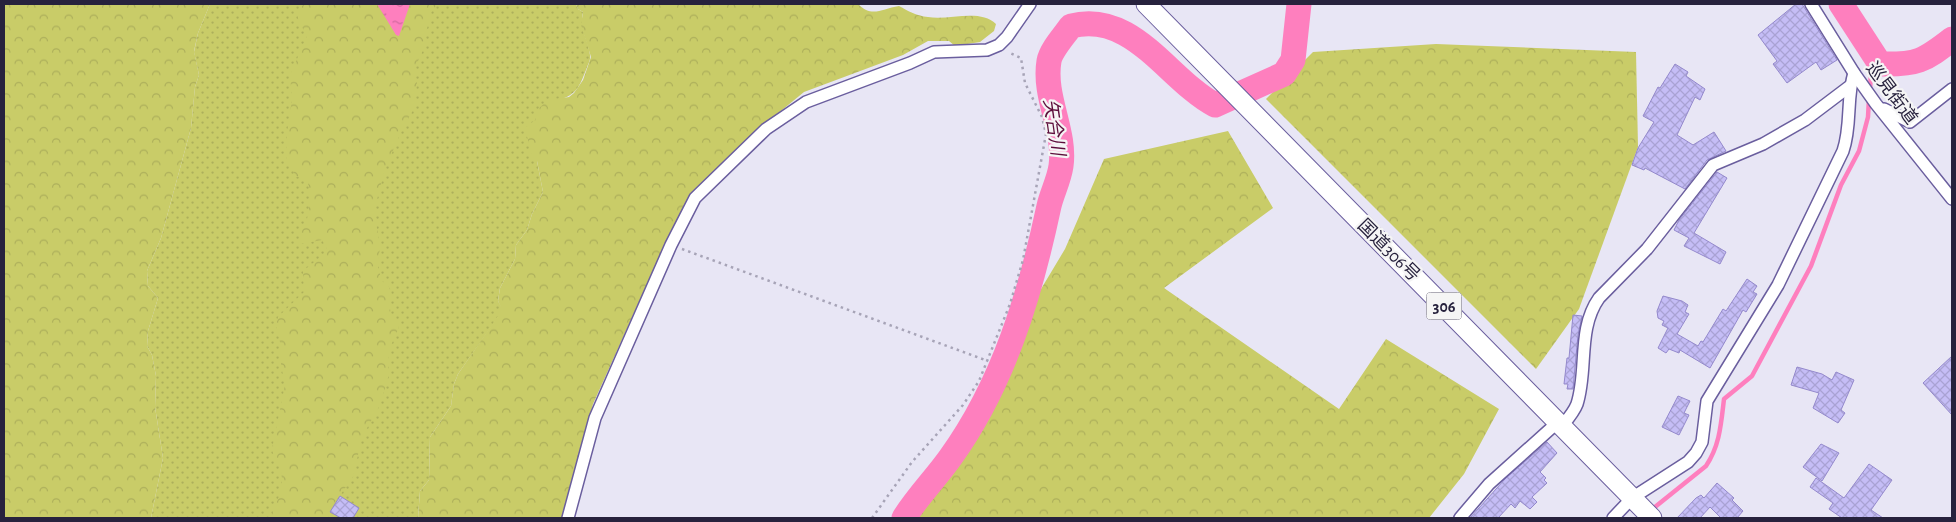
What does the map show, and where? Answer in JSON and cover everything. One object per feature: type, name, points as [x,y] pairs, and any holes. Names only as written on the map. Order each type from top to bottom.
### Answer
[{"type":"highway","name":"国道306号","points":[[1146,4],[1652,518]]},
{"type":"street","points":[[568,518],[595,418],[671,244],[695,198],[766,129],[806,102],[910,63],[934,52],[987,50],[999,45],[1007,38],[1030,4]]},
{"type":"street","name":"巡見街道","points":[[1811,4],[1855,80],[1952,199]]},
{"type":"street","points":[[1460,518],[1489,484],[1560,424],[1577,404],[1587,324],[1593,306],[1647,249],[1713,165],[1763,144],[1805,120],[1855,80]]},
{"type":"street","points":[[1613,518],[1688,462],[1696,453],[1702,442],[1707,401],[1778,285],[1843,151],[1855,80]]},
{"type":"street","points":[[1878,106],[1910,122],[1952,89]]},
{"type":"path","points":[[872,518],[912,462],[967,400],[979,381],[1010,304],[1023,260],[1046,134],[1042,117],[1025,83],[1021,58],[1005,51],[987,50]]},
{"type":"path","points":[[671,244],[988,361]]},
{"type":"green space","points":[[4,4],[210,4],[198,33],[194,51],[199,75],[195,87],[191,128],[161,238],[147,271],[148,286],[158,298],[148,331],[147,346],[152,355],[156,376],[155,407],[163,458],[151,518],[4,518]]},
{"type":"green space","points":[[210,4],[576,4],[578,9],[583,12],[582,23],[590,60],[575,91],[555,101],[537,161],[543,192],[532,214],[527,230],[516,245],[515,259],[500,288],[498,301],[503,310],[458,374],[454,384],[451,406],[430,437],[429,480],[420,491],[418,518],[151,518],[163,458],[155,407],[156,376],[152,355],[147,346],[148,331],[158,298],[148,286],[147,271],[161,238],[191,128],[195,87],[199,75],[194,52],[198,33]]},
{"type":"green space","points":[[303,4],[377,4],[397,36],[410,4],[437,4],[430,14],[423,50],[414,70],[417,83],[413,110],[385,169],[374,211],[380,246],[378,268],[382,281],[390,288],[391,312],[393,319],[399,327],[389,350],[388,378],[380,405],[362,437],[353,477],[330,509],[328,518],[269,518],[278,500],[282,482],[280,468],[272,449],[285,385],[281,365],[281,346],[276,326],[278,317],[304,292],[303,271],[328,251],[322,240],[300,244],[299,232],[307,219],[311,198],[308,183],[303,177],[296,177],[286,157],[292,99],[290,75],[307,36],[297,18]]},
{"type":"green space","points":[[576,4],[858,4],[872,12],[899,6],[924,16],[936,18],[973,16],[989,19],[996,24],[994,31],[980,42],[955,46],[949,41],[928,41],[903,55],[804,92],[765,124],[691,197],[670,233],[593,404],[563,518],[418,518],[420,491],[429,480],[430,437],[451,406],[454,384],[458,374],[502,310],[498,301],[500,288],[515,259],[516,245],[527,230],[532,214],[543,192],[537,161],[532,157],[525,128],[535,120],[538,109],[548,100],[569,97],[574,93],[583,80],[591,57],[581,25],[583,12],[578,9]]},
{"type":"green space","points":[[1436,44],[1636,52],[1638,147],[1579,309],[1536,369],[1266,99],[1313,52]]},
{"type":"green space","points":[[1228,131],[1273,208],[1164,288],[1339,409],[1386,339],[1499,409],[1464,474],[1429,518],[904,518],[1065,249],[1104,159]]},
{"type":"water","points":[[377,4],[410,4],[399,36],[396,35]]},
{"type":"building","points":[[1796,4],[1802,4],[1837,60],[1821,70],[1816,62],[1787,83],[1773,64],[1777,61],[1758,35]]},
{"type":"building","points":[[1675,64],[1688,72],[1686,76],[1705,89],[1700,100],[1695,97],[1677,135],[1693,145],[1714,132],[1726,151],[1707,160],[1685,189],[1645,168],[1644,170],[1632,165],[1638,148],[1654,122],[1643,116],[1658,87],[1660,88]]},
{"type":"building","points":[[1717,172],[1727,178],[1694,233],[1726,252],[1720,264],[1684,246],[1689,238],[1674,230],[1679,220]]},
{"type":"building","points":[[1747,279],[1757,286],[1753,292],[1757,294],[1746,312],[1743,310],[1710,368],[1680,350],[1679,353],[1669,349],[1666,353],[1658,348],[1668,328],[1662,325],[1664,321],[1658,318],[1657,311],[1663,296],[1682,301],[1688,305],[1685,312],[1689,314],[1677,334],[1698,346],[1701,341],[1703,342],[1723,309],[1726,311]]},
{"type":"building","points":[[1573,315],[1582,316],[1578,335],[1573,389],[1567,389],[1568,384],[1564,384],[1567,358],[1569,358]]},
{"type":"building","points":[[1952,356],[1952,415],[1923,383]]},
{"type":"building","points":[[1797,367],[1822,374],[1832,380],[1836,372],[1854,380],[1841,410],[1845,413],[1838,423],[1813,408],[1819,393],[1791,385]]},
{"type":"building","points":[[1678,396],[1690,401],[1684,413],[1689,415],[1679,435],[1662,427]]},
{"type":"building","points":[[1547,442],[1557,453],[1540,472],[1546,478],[1544,480],[1547,483],[1532,497],[1537,502],[1530,509],[1520,501],[1515,508],[1511,504],[1498,518],[1470,518],[1505,479]]},
{"type":"building","points":[[1821,444],[1839,453],[1822,481],[1803,467]]},
{"type":"building","points":[[1869,464],[1892,480],[1871,510],[1883,518],[1842,518],[1829,509],[1833,503],[1810,487],[1816,478],[1844,498]]},
{"type":"building","points":[[1717,483],[1734,498],[1732,500],[1743,511],[1737,518],[1721,518],[1710,507],[1700,518],[1677,518],[1696,498],[1701,495],[1704,498]]},
{"type":"building","points":[[340,496],[359,508],[353,518],[341,518],[330,512]]},
{"type":"waterway","name":"矢合川","points":[[904,518],[950,458],[986,399],[1013,337],[1024,305],[1050,201],[1061,166],[1062,153],[1049,88],[1049,61],[1055,48],[1071,26],[1093,24],[1113,28],[1131,37],[1149,50],[1198,94],[1215,105],[1284,74],[1293,60],[1299,4]]},
{"type":"waterway","name":"矢合川","points":[[1841,4],[1880,64],[1903,64],[1919,60],[1927,57],[1952,39]]},
{"type":"waterway","points":[[1870,90],[1871,71],[1880,64]]},
{"type":"waterway","points":[[1650,511],[1706,466],[1711,458],[1719,434],[1724,399],[1752,376],[1811,266],[1841,185],[1859,151],[1868,117],[1869,98]]}]
